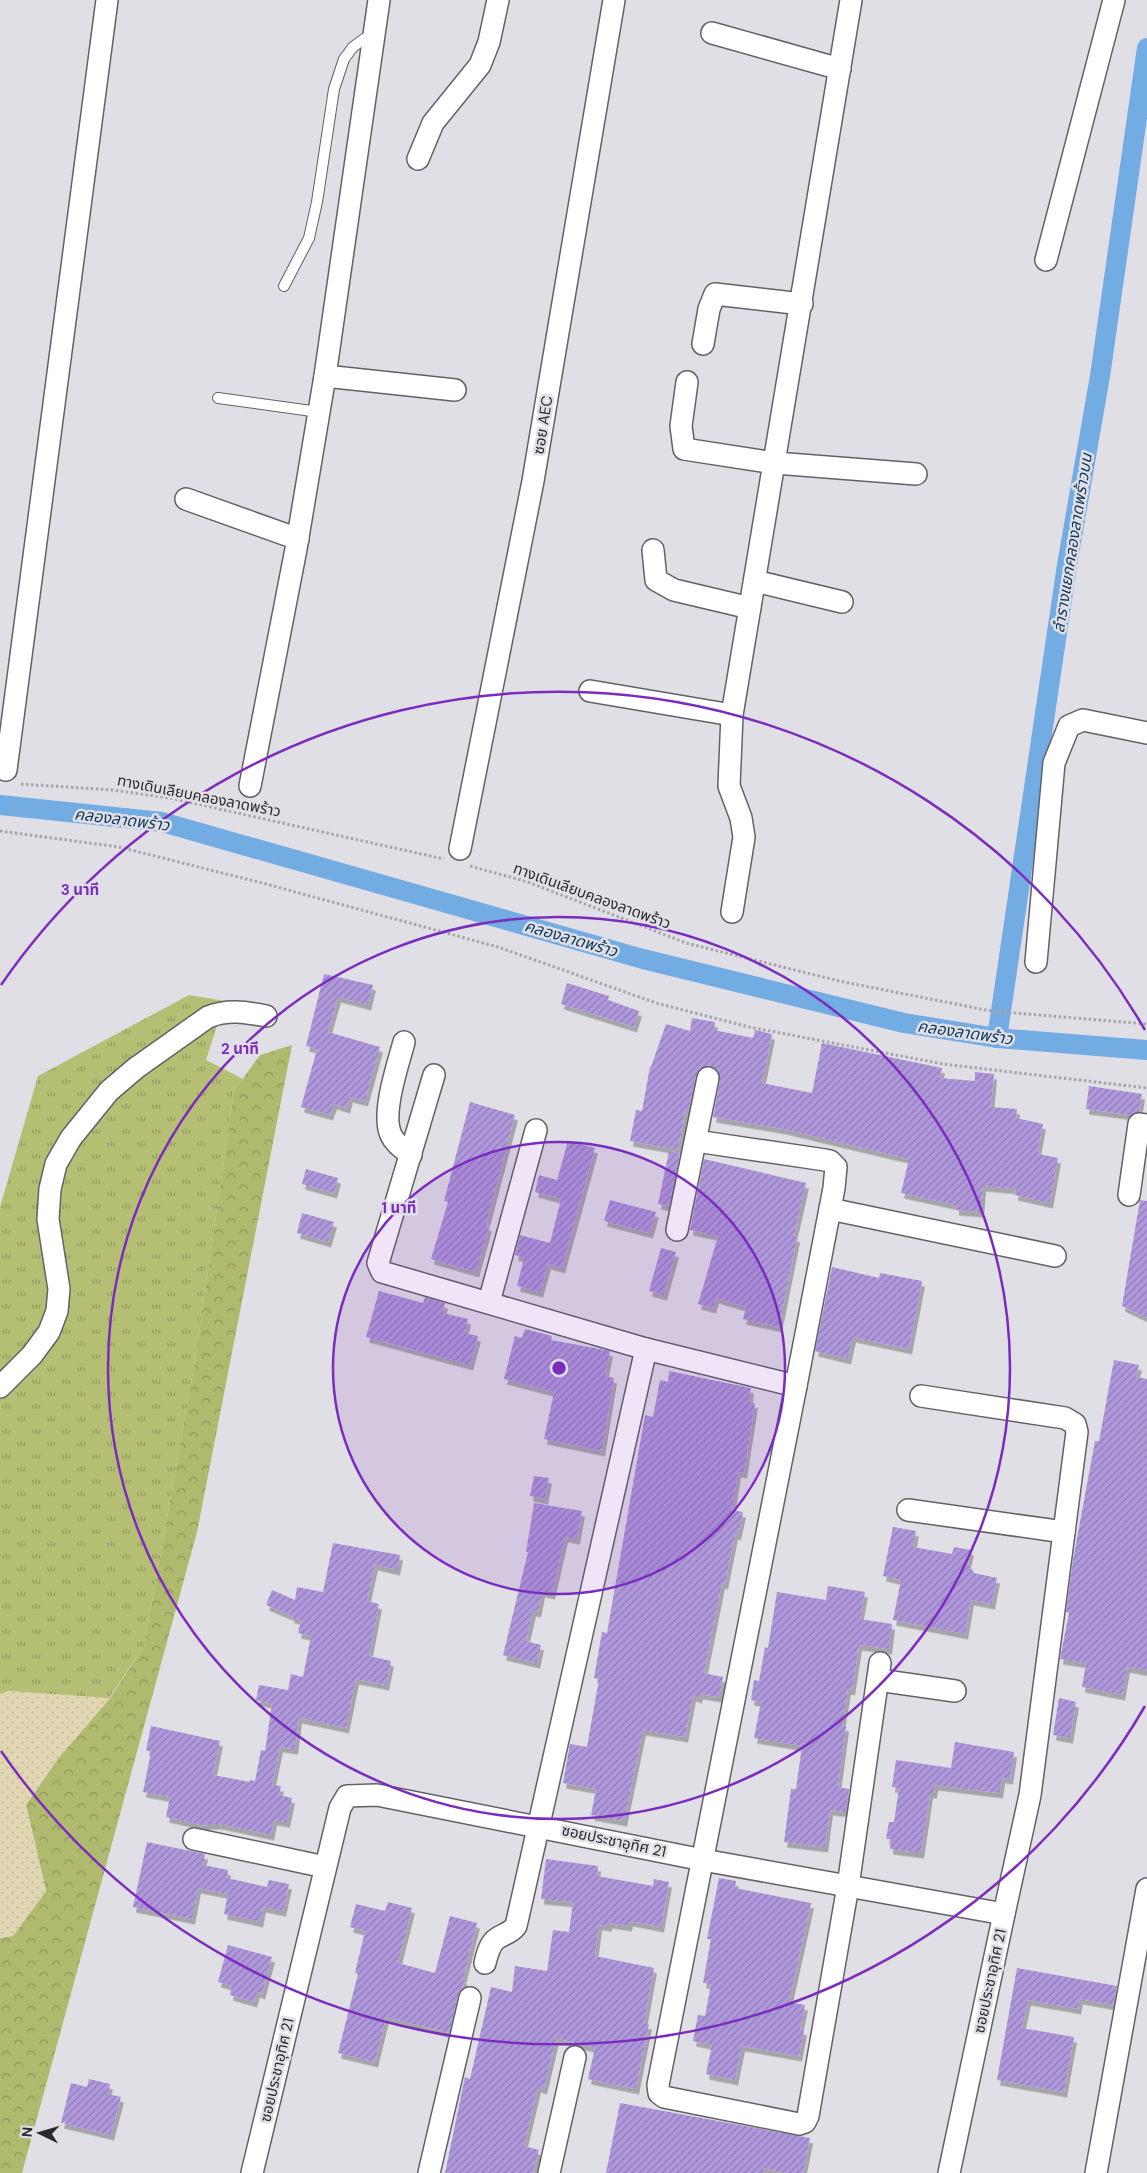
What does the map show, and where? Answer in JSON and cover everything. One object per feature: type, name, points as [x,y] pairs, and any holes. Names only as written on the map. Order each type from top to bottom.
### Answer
[{"type":"street","points":[[13,777],[107,0]]},
{"type":"street","points":[[250,786],[298,539],[325,376],[379,0]]},
{"type":"street","points":[[418,159],[433,124],[480,65],[490,42],[498,0]]},
{"type":"street","name":"ซอย AEC","points":[[457,858],[534,480],[614,0]]},
{"type":"street","points":[[732,912],[744,837],[741,818],[729,786],[732,715],[802,304],[851,0]]},
{"type":"street","points":[[1046,260],[1114,0]]},
{"type":"street","points":[[712,33],[840,69]]},
{"type":"street","points":[[703,344],[709,309],[715,294],[802,304]]},
{"type":"street","points":[[325,376],[455,390]]},
{"type":"street","points":[[687,382],[681,426],[684,449],[775,463],[916,474]]},
{"type":"street","points":[[186,499],[298,539]]},
{"type":"street","points":[[653,550],[656,580],[674,590],[750,608]]},
{"type":"street","points":[[755,581],[842,602]]},
{"type":"street","points":[[590,691],[732,715]]},
{"type":"street","points":[[1036,962],[1054,763],[1069,726],[1083,720],[1147,733]]},
{"type":"street","points":[[0,1387],[37,1347],[48,1332],[57,1311],[58,1289],[48,1219],[50,1189],[56,1164],[71,1138],[109,1091],[136,1068],[208,1017],[220,1012],[236,1011],[266,1016]]},
{"type":"street","points":[[404,1042],[389,1104],[388,1123],[395,1142],[411,1155]]},
{"type":"street","points":[[434,1075],[378,1262],[379,1268],[388,1275],[490,1302],[646,1349],[796,1386]]},
{"type":"street","points":[[677,1230],[708,1078]]},
{"type":"street","points":[[1129,1195],[1139,1124],[1147,1125]]},
{"type":"street","points":[[490,1302],[536,1130]]},
{"type":"street","points":[[696,1141],[830,1161],[836,1167],[837,1174],[658,2085],[660,2093],[664,2097],[799,2124],[805,2122],[808,2116],[848,1886],[879,1671],[956,1691]]},
{"type":"street","points":[[830,1209],[1055,1256]]},
{"type":"street","points":[[485,1963],[490,1947],[496,1938],[510,1934],[516,1926],[646,1349]]},
{"type":"street","points":[[921,1396],[1072,1421],[1077,1432],[1048,1668],[1030,1795],[1004,1914]]},
{"type":"street","points":[[908,1510],[1064,1532]]},
{"type":"street","name":"ซอยประชาอุทิศ 21","points":[[252,2173],[340,1808],[347,1796],[378,1795],[538,1825],[703,1860],[1004,1914],[949,2173]]},
{"type":"street","points":[[194,1839],[325,1866]]},
{"type":"street","points":[[1096,2173],[1147,1889]]},
{"type":"street","points":[[429,2173],[470,1998]]},
{"type":"street","points":[[549,2173],[575,2057]]},
{"type":"lane","points":[[284,286],[309,238],[334,89],[344,59],[353,47],[374,35]]},
{"type":"lane","points":[[218,398],[319,412]]},
{"type":"path","name":"ทางเดินเลียบคลองลาดพร้าว","points":[[13,777],[170,798],[457,858],[528,882],[686,943],[839,981],[992,1011],[1147,1024]]},
{"type":"path","points":[[0,831],[118,847],[266,884],[498,947],[656,1003],[749,1027],[943,1064],[1147,1088]]},
{"type":"green space","points":[[189,995],[225,1001],[206,1060],[243,1079],[234,1091],[195,1361],[144,1647],[105,1704],[9,1691],[0,1694],[0,1207],[38,1076]]},
{"type":"green space","points":[[292,1045],[197,1532],[22,2173],[0,2173],[0,1938],[13,1936],[46,1891],[26,1805],[57,1760],[110,1698],[144,1647],[195,1361],[234,1091],[260,1055]]},
{"type":"sand","points":[[9,1691],[110,1698],[57,1760],[26,1805],[46,1891],[13,1936],[0,1938],[0,1694]]},
{"type":"building","points":[[324,974],[373,985],[368,1005],[338,997],[328,1032],[380,1047],[365,1101],[350,1097],[347,1108],[334,1104],[330,1115],[301,1107],[317,1049],[306,1046]]},
{"type":"building","points":[[567,983],[609,996],[608,1000],[639,1011],[634,1027],[561,1004]]},
{"type":"building","points":[[692,1018],[715,1022],[714,1030],[753,1038],[755,1030],[772,1034],[762,1083],[812,1093],[822,1043],[942,1068],[940,1078],[975,1081],[975,1072],[994,1074],[991,1107],[1017,1109],[1016,1118],[1043,1124],[1038,1150],[1039,1154],[1058,1158],[1050,1203],[1015,1195],[1016,1189],[983,1186],[981,1212],[956,1210],[956,1205],[901,1193],[909,1159],[783,1129],[713,1117],[720,1080],[717,1069],[710,1066],[699,1069],[696,1075],[688,1112],[685,1112],[678,1150],[630,1141],[636,1110],[642,1111],[650,1067],[666,1024],[690,1031]]},
{"type":"building","points":[[1089,1086],[1142,1094],[1139,1112],[1131,1115],[1086,1109]]},
{"type":"building","points":[[470,1102],[515,1115],[486,1225],[489,1226],[476,1272],[431,1259],[448,1202],[444,1201]]},
{"type":"building","points":[[568,1141],[595,1148],[562,1268],[548,1264],[540,1292],[517,1286],[524,1258],[515,1255],[520,1235],[550,1243],[561,1199],[535,1192],[539,1175],[557,1180]]},
{"type":"building","points":[[669,1151],[680,1153],[669,1206],[658,1204]]},
{"type":"building","points":[[704,1159],[806,1183],[794,1236],[797,1237],[779,1327],[743,1319],[746,1307],[716,1298],[713,1308],[698,1304],[718,1236],[690,1230]]},
{"type":"building","points":[[306,1169],[338,1178],[334,1193],[302,1184]]},
{"type":"building","points":[[610,1200],[656,1212],[650,1233],[604,1221]]},
{"type":"building","points":[[1140,1200],[1147,1201],[1147,1318],[1122,1306]]},
{"type":"building","points":[[302,1213],[334,1222],[328,1242],[297,1233]]},
{"type":"building","points":[[661,1248],[676,1252],[664,1295],[649,1291]]},
{"type":"building","points":[[832,1267],[879,1278],[880,1273],[922,1281],[909,1349],[853,1337],[848,1359],[815,1351]]},
{"type":"building","points":[[379,1291],[423,1303],[425,1297],[445,1303],[443,1313],[468,1319],[465,1333],[478,1336],[470,1365],[366,1337]]},
{"type":"building","points":[[525,1329],[552,1336],[551,1340],[610,1351],[605,1376],[614,1378],[602,1451],[544,1439],[554,1392],[504,1379],[515,1336],[522,1338]]},
{"type":"building","points":[[1114,1360],[1139,1365],[1136,1377],[1147,1379],[1147,1671],[1127,1667],[1122,1695],[1082,1687],[1086,1663],[1060,1659],[1069,1613],[1066,1612],[1073,1560],[1095,1441],[1099,1441]]},
{"type":"building","points":[[669,1371],[751,1388],[749,1402],[755,1403],[744,1473],[738,1472],[732,1510],[743,1512],[738,1535],[735,1534],[725,1584],[722,1583],[704,1673],[723,1677],[719,1697],[700,1694],[699,1698],[693,1696],[685,1737],[643,1730],[624,1821],[591,1815],[596,1789],[563,1783],[570,1744],[587,1747],[599,1679],[594,1678],[602,1632],[607,1633],[645,1415],[653,1417],[660,1380],[668,1382]]},
{"type":"building","points":[[534,1476],[549,1478],[545,1499],[530,1496]]},
{"type":"building","points":[[534,1503],[582,1511],[577,1539],[565,1537],[552,1594],[542,1592],[538,1612],[533,1611],[526,1641],[541,1645],[537,1663],[503,1655],[528,1552],[526,1552]]},
{"type":"building","points":[[893,1527],[916,1531],[913,1547],[952,1554],[954,1547],[971,1550],[968,1563],[974,1573],[997,1578],[992,1604],[971,1600],[965,1634],[893,1620],[901,1580],[883,1576]]},
{"type":"building","points":[[333,1543],[400,1555],[397,1570],[375,1565],[367,1601],[379,1604],[369,1656],[391,1661],[386,1685],[356,1679],[346,1728],[299,1718],[295,1749],[280,1747],[272,1785],[281,1786],[279,1795],[292,1798],[287,1822],[274,1820],[271,1835],[219,1824],[207,1824],[206,1826],[166,1817],[170,1797],[143,1792],[151,1752],[146,1750],[151,1726],[220,1741],[213,1775],[250,1782],[250,1780],[255,1781],[261,1750],[265,1751],[272,1704],[256,1700],[259,1685],[288,1690],[291,1674],[303,1677],[311,1636],[298,1633],[301,1620],[291,1618],[292,1616],[266,1605],[272,1590],[295,1600],[297,1587],[323,1592]]},
{"type":"building","points":[[828,1586],[865,1592],[860,1619],[892,1624],[889,1649],[859,1645],[852,1690],[848,1689],[842,1725],[846,1726],[838,1787],[849,1789],[846,1812],[830,1810],[825,1847],[784,1842],[791,1789],[796,1789],[802,1746],[754,1738],[761,1702],[751,1700],[754,1680],[759,1681],[765,1647],[768,1648],[777,1592],[826,1600]]},
{"type":"building","points":[[1059,1698],[1076,1702],[1070,1738],[1053,1735]]},
{"type":"building","points":[[955,1742],[1014,1752],[1010,1779],[1002,1778],[1000,1793],[935,1785],[934,1793],[930,1793],[921,1853],[890,1849],[891,1839],[886,1839],[889,1822],[894,1822],[899,1788],[892,1787],[896,1760],[951,1768]]},
{"type":"building","points":[[147,1842],[205,1854],[203,1865],[228,1870],[227,1878],[267,1887],[269,1880],[289,1884],[283,1911],[263,1907],[260,1922],[224,1914],[228,1894],[198,1888],[192,1919],[133,1907]]},
{"type":"building","points":[[546,1859],[598,1866],[597,1876],[653,1886],[654,1879],[669,1882],[661,1927],[630,1921],[629,1926],[609,1923],[609,1926],[599,1925],[595,1956],[654,1968],[644,2023],[649,2024],[636,2089],[588,2079],[595,2048],[556,2038],[544,2089],[538,2087],[524,2146],[539,2150],[533,2173],[445,2173],[465,2077],[470,2079],[491,1987],[512,1992],[515,1966],[547,1971],[553,1930],[569,1932],[573,1902],[541,1899]]},
{"type":"building","points":[[719,1878],[736,1881],[735,1888],[811,1903],[789,2002],[805,2005],[800,2029],[804,2030],[799,2056],[742,2046],[735,2080],[706,2074],[712,2045],[693,2041],[698,2015],[705,2016],[711,1984],[703,1983],[711,1939],[707,1939]]},
{"type":"building","points":[[388,1902],[412,1908],[398,1963],[435,1973],[450,1916],[477,1923],[463,1979],[465,1980],[463,1988],[458,1995],[449,2033],[386,2017],[375,2062],[338,2053],[358,1974],[355,1973],[365,1931],[350,1927],[356,1904],[385,1911]]},
{"type":"building","points":[[228,1945],[272,1957],[262,1994],[257,1992],[254,2002],[230,1995],[232,1986],[218,1982]]},
{"type":"building","points":[[1017,1968],[1117,1986],[1113,2005],[1080,1999],[1078,2009],[1028,2000],[1022,2028],[1074,2037],[1064,2092],[997,2080]]},
{"type":"building","points":[[89,2079],[110,2084],[108,2094],[121,2097],[111,2135],[61,2123],[71,2083],[87,2087]]},
{"type":"building","points":[[620,2103],[810,2138],[803,2173],[787,2173],[763,2168],[763,2173],[606,2173]]},
{"type":"waterway","name":"ลำรางแยกคลองลาดพร้าวบน","points":[[997,1038],[1067,565],[1100,376],[1147,48]]},
{"type":"waterway","name":"คลองลาดพร้าว","points":[[0,805],[162,822],[643,959],[904,1023],[997,1038],[1147,1050]]}]
